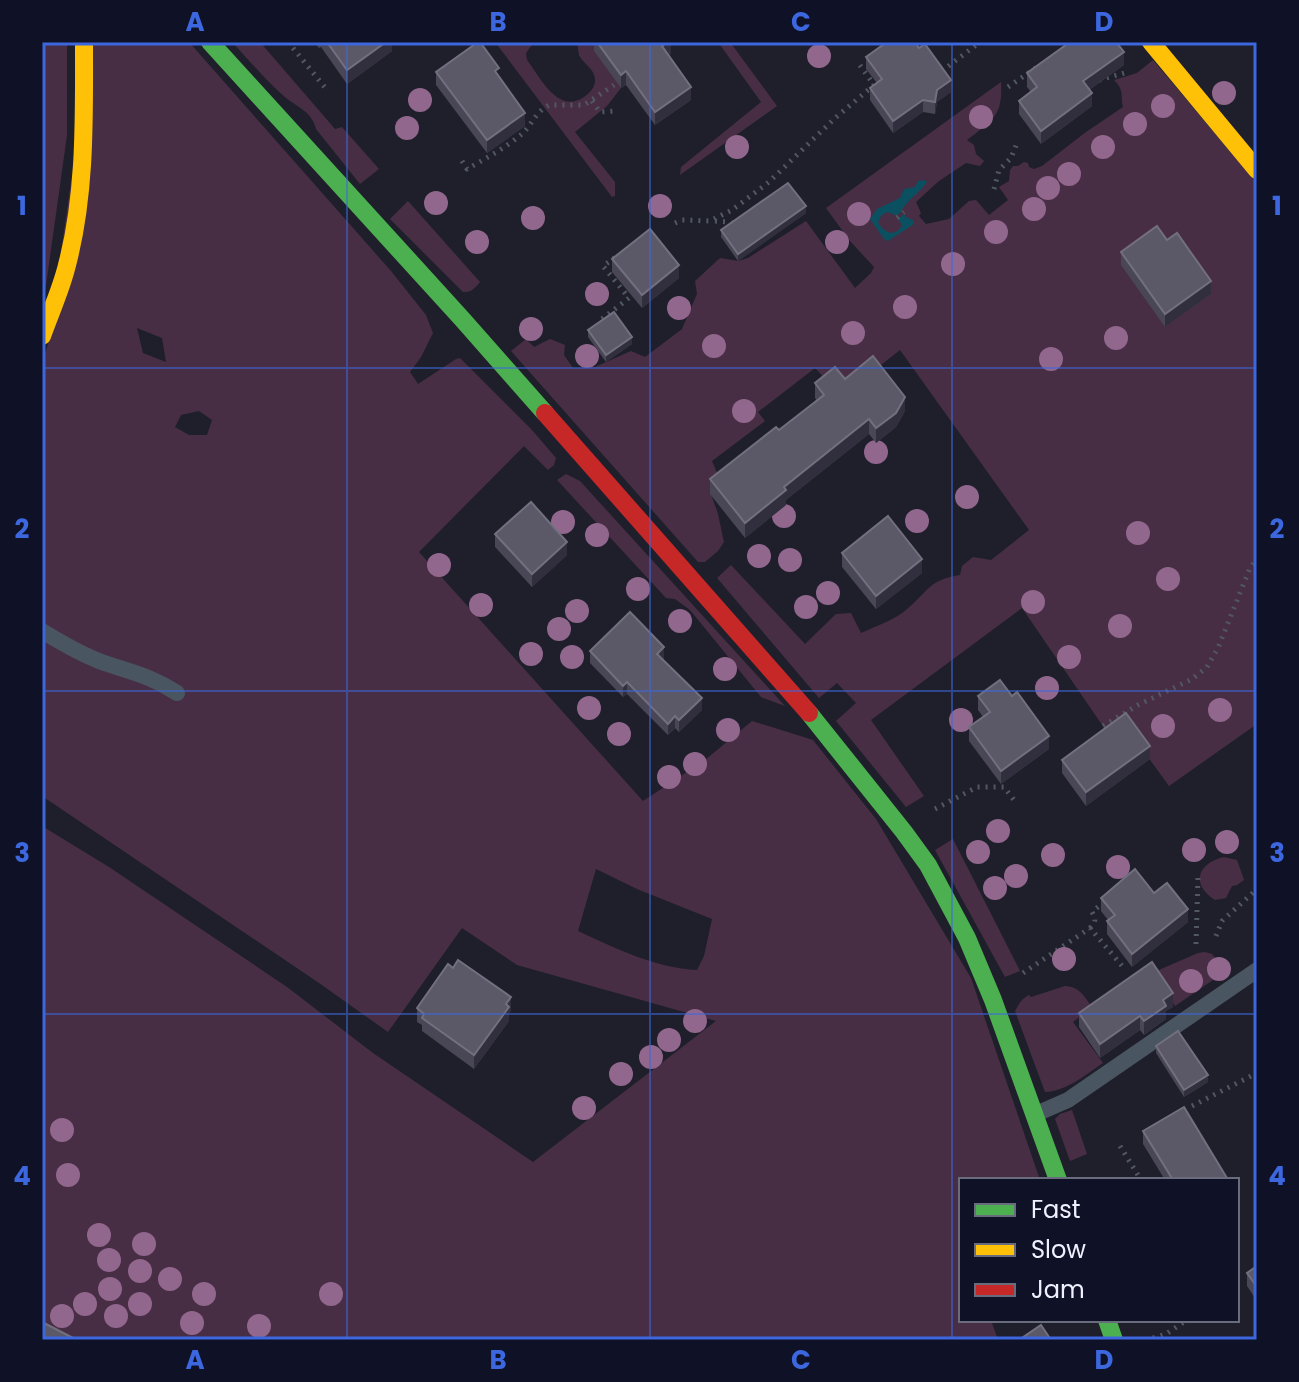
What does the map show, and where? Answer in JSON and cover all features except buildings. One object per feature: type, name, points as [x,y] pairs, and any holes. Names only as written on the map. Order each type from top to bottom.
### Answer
[{"type":"street","points":[[42,336],[70,256],[79,204],[84,42]]},
{"type":"street","points":[[210,42],[463,320],[819,725],[895,819],[928,865],[967,938],[993,1000],[1057,1178]]},
{"type":"street","points":[[1151,42],[1257,170]]},
{"type":"lane","points":[[42,631],[97,660],[158,680],[177,693]]},
{"type":"lane","points":[[1035,1115],[1068,1100],[1257,970]]},
{"type":"path","points":[[942,71],[980,42]]},
{"type":"path","points":[[293,48],[327,90]]},
{"type":"path","points":[[1008,87],[1047,60]]},
{"type":"path","points":[[710,221],[732,210],[769,182],[874,85],[859,64]]},
{"type":"path","points":[[1095,82],[1135,70]]},
{"type":"path","points":[[462,161],[467,169],[484,160],[526,131],[538,112],[549,105],[584,105],[614,85]]},
{"type":"path","points":[[592,101],[600,112],[615,111]]},
{"type":"path","points":[[994,189],[999,170],[1011,158],[1017,143]]},
{"type":"path","points":[[897,218],[904,212]]},
{"type":"path","points":[[675,223],[682,220],[734,224]]},
{"type":"path","points":[[602,319],[629,298],[603,266],[624,250]]},
{"type":"path","points":[[1103,726],[1192,679],[1207,667],[1218,648],[1250,568],[1257,559]]},
{"type":"path","points":[[934,809],[977,787],[1004,787],[1014,800]]},
{"type":"path","points":[[1196,944],[1198,877]]},
{"type":"path","points":[[1216,936],[1222,921],[1257,889]]},
{"type":"path","points":[[1021,974],[1094,925],[1092,912],[1114,894]]},
{"type":"path","points":[[1090,928],[1123,967]]},
{"type":"path","points":[[1192,1106],[1257,1073]]},
{"type":"path","points":[[1120,1146],[1140,1178]]},
{"type":"path","points":[[1153,1338],[1166,1334],[1184,1322]]},
{"type":"shaded area","points":[[42,42],[67,42],[67,135],[42,314]]},
{"type":"shaded area","points":[[91,42],[189,42],[391,271],[426,315],[433,333],[410,372],[418,384],[460,358],[556,458],[548,470],[524,446],[419,552],[643,801],[705,760],[752,721],[813,740],[876,819],[971,978],[1039,1178],[959,1178],[959,1322],[992,1322],[998,1340],[42,1340],[42,826],[109,867],[287,987],[373,1053],[533,1162],[716,1021],[517,965],[462,928],[388,1032],[42,796],[42,364],[48,344]],"holes":[[[137,328],[162,338],[166,362],[143,353]],[[199,411],[212,420],[207,435],[189,435],[175,427],[181,415]],[[596,869],[712,919],[704,956],[697,970],[651,961],[578,931]]]},
{"type":"shaded area","points":[[232,42],[260,42],[335,129],[342,127],[379,169],[360,184],[316,129],[308,114],[279,92]]},
{"type":"shaded area","points":[[495,42],[534,42],[526,53],[527,60],[558,98],[575,101],[588,94],[595,82],[592,70],[579,55],[577,42],[607,42],[621,88],[607,106],[575,132],[615,182],[615,196],[612,197]]},
{"type":"shaded area","points":[[718,42],[730,42],[777,106],[680,175],[681,167],[761,102]]},
{"type":"shaded area","points":[[1153,60],[1257,183],[1257,724],[1169,786],[1126,727],[1111,738],[1022,608],[871,720],[924,796],[906,807],[836,721],[856,703],[837,683],[819,698],[717,578],[731,565],[805,644],[836,614],[851,613],[861,633],[891,620],[935,583],[960,575],[962,566],[973,557],[991,560],[1029,530],[900,350],[844,394],[815,368],[758,412],[765,421],[712,461],[721,482],[711,494],[724,542],[705,562],[698,562],[511,351],[526,339],[534,347],[550,339],[565,345],[564,355],[573,368],[595,367],[631,351],[645,357],[682,329],[697,294],[695,281],[720,258],[738,261],[748,258],[806,221],[855,288],[874,267],[826,208],[1001,82],[998,110],[984,127],[967,140],[984,161],[980,166],[966,163],[939,181],[916,202],[921,213],[919,216],[926,224],[949,219],[969,201],[976,200],[989,215],[1008,200],[999,187],[1009,181],[1013,166],[1024,162],[1034,169],[1042,166],[1123,107],[1121,90],[1114,80],[1137,73]]},
{"type":"shaded area","points":[[408,201],[480,282],[473,289],[463,292],[390,219]]},
{"type":"shaded area","points":[[566,474],[580,481],[785,706],[761,697],[690,610],[675,599],[666,598],[557,480]]},
{"type":"shaded area","points":[[953,839],[1020,971],[1005,977],[935,850]]},
{"type":"shaded area","points":[[1224,857],[1237,860],[1244,880],[1232,886],[1226,898],[1215,900],[1202,887],[1200,875],[1208,864]]},
{"type":"shaded area","points":[[1205,952],[1212,954],[1226,971],[1175,1006],[1152,973]]},
{"type":"shaded area","points":[[1065,986],[1078,990],[1092,1007],[1073,1022],[1103,1063],[1068,1086],[1045,1092],[1015,1011],[1029,995],[1031,997]]},
{"type":"shaded area","points":[[1072,1110],[1087,1154],[1070,1161],[1055,1119]]},
{"type":"water","points":[[918,181],[927,182],[902,211],[896,216],[885,213],[878,222],[883,229],[893,233],[902,225],[898,219],[904,214],[914,224],[888,241],[884,239],[870,219],[877,209],[900,198],[904,189],[915,187]]},
{"type":"traffic: fast","points":[[210,42],[545,413]]},
{"type":"traffic: fast","points":[[809,713],[928,865],[967,938],[993,1000],[1057,1178]]},
{"type":"traffic: fast","points":[[1108,1322],[1114,1340]]},
{"type":"traffic: slow","points":[[42,336],[65,274],[78,210],[83,154],[84,42]]},
{"type":"traffic: slow","points":[[1151,42],[1257,170]]},
{"type":"traffic: jam","points":[[545,413],[809,713]]}]
